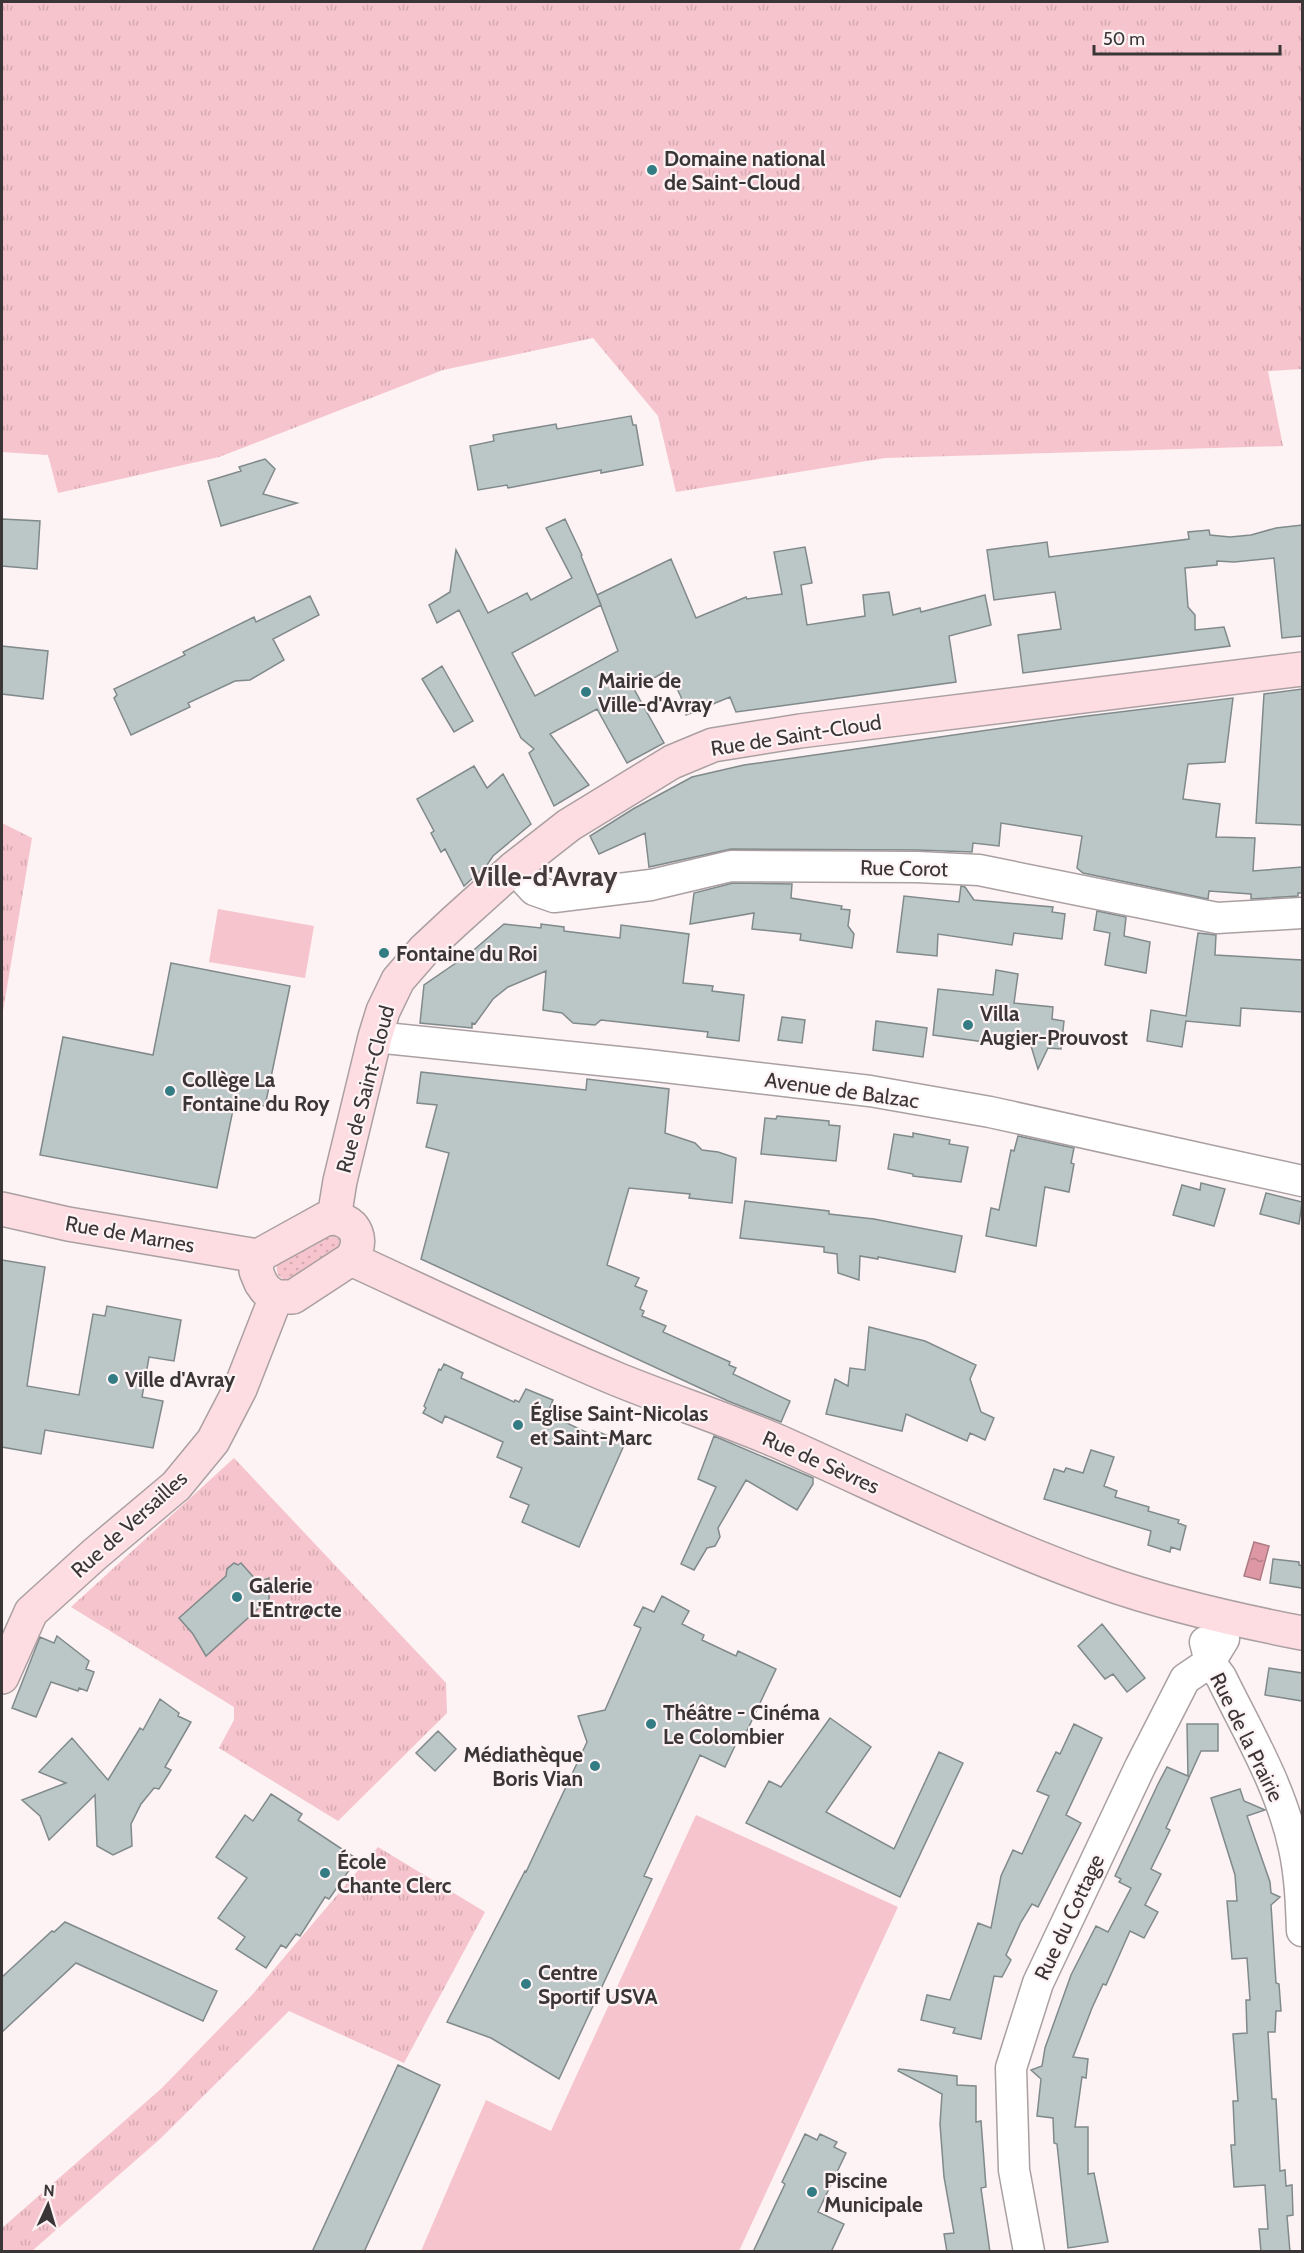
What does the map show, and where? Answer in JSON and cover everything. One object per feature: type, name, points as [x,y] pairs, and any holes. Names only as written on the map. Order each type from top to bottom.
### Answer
[{"type":"main road","name":"Rue de Saint-Cloud","points":[[334,1218],[340,1181],[375,1037],[383,1011],[398,980],[424,950],[514,868],[568,825],[672,762],[714,746],[811,730],[1302,669]]},
{"type":"main road","name":"Rue de Marnes","points":[[2,1209],[68,1224],[258,1256]]},
{"type":"main road","points":[[334,1218],[343,1220],[354,1228],[358,1241],[357,1250],[351,1259],[292,1297],[276,1297],[266,1290],[256,1271],[258,1256],[325,1220],[334,1218]]},
{"type":"main road","name":"Rue de Sèvres","points":[[351,1259],[525,1340],[621,1381],[774,1440],[1015,1547],[1104,1582],[1221,1617],[1302,1633]]},
{"type":"main road","name":"Rue de Versailles","points":[[2,1677],[31,1612],[95,1554],[176,1486],[213,1442],[240,1389],[276,1297]]},
{"type":"street","name":"Rue Corot","points":[[514,868],[534,890],[554,897],[651,885],[731,866],[917,867],[979,870],[1217,918],[1302,913]]},
{"type":"street","name":"Avenue de Balzac","points":[[375,1037],[870,1091],[990,1112],[1302,1181]]},
{"type":"street","points":[[1210,1662],[1203,1635],[1221,1617]]},
{"type":"street","name":"Rue de la Prairie","points":[[1210,1662],[1221,1677],[1275,1787],[1294,1847],[1299,1879],[1302,1931]]},
{"type":"street","name":"Rue du Cottage","points":[[1029,2252],[1014,2170],[1011,2068],[1038,1983],[1140,1767],[1185,1679],[1210,1662]]},
{"type":"green space","name":"Domaine national de Saint-Cloud","points":[[2,2],[1302,2],[1302,369],[1268,371],[1283,446],[885,458],[676,492],[658,416],[593,338],[443,370],[219,457],[58,493],[48,455],[2,452]]},
{"type":"green space","points":[[2,823],[32,838],[2,1017]]},
{"type":"green space","points":[[218,909],[314,926],[305,978],[209,962]]},
{"type":"green space","points":[[333,1233],[340,1240],[339,1248],[288,1280],[279,1276],[277,1265],[280,1262]]},
{"type":"green space","points":[[234,1458],[446,1683],[447,1713],[338,1821],[219,1748],[234,1720],[234,1707],[71,1607]]},
{"type":"green space","points":[[696,1815],[898,1907],[739,2251],[421,2251],[486,2100],[551,2131]]},
{"type":"green space","points":[[378,1847],[485,1912],[404,2063],[289,2011],[160,2139],[32,2251],[2,2251],[2,2228],[162,2088],[252,1995]]},
{"type":"water","points":[[1254,1542],[1269,1546],[1260,1580],[1244,1576]]},
{"type":"building","points":[[631,416],[633,425],[636,425],[643,465],[601,473],[601,470],[508,488],[507,485],[478,490],[470,446],[494,441],[493,435],[556,424],[557,429]]},
{"type":"building","points":[[265,459],[275,469],[263,494],[297,503],[221,526],[208,481],[241,471],[239,467]]},
{"type":"building","points":[[2,519],[40,521],[37,569],[2,566]]},
{"type":"building","points":[[565,519],[597,595],[671,559],[696,618],[746,597],[747,599],[782,594],[774,552],[805,547],[812,583],[801,585],[807,625],[865,616],[863,595],[889,592],[893,615],[920,608],[921,612],[985,595],[991,625],[949,636],[956,682],[736,712],[730,697],[686,715],[681,697],[668,670],[634,689],[664,743],[627,763],[597,709],[550,734],[589,785],[554,806],[529,753],[534,749],[521,738],[459,610],[437,623],[429,605],[450,592],[456,550],[488,613],[527,593],[531,600],[572,578],[546,528]],"holes":[[[601,605],[618,651],[535,696],[512,653]]]},
{"type":"building","points":[[1302,525],[1302,636],[1282,638],[1274,558],[1234,562],[1217,561],[1217,565],[1185,568],[1188,607],[1195,615],[1195,630],[1224,627],[1230,646],[1023,673],[1018,635],[1061,629],[1055,592],[994,600],[987,550],[1047,542],[1049,557],[1189,539],[1188,532],[1209,530],[1210,535],[1230,537]]},
{"type":"building","points":[[310,596],[319,615],[273,639],[284,660],[250,680],[235,681],[188,703],[190,707],[131,735],[114,698],[117,695],[114,689],[185,655],[183,652],[254,617],[256,622]]},
{"type":"building","points":[[2,646],[48,651],[43,699],[2,694]]},
{"type":"building","points":[[442,666],[473,721],[454,732],[422,679]]},
{"type":"building","points":[[1302,689],[1302,825],[1256,823],[1264,694]]},
{"type":"building","points":[[1233,698],[1225,762],[1188,764],[1183,799],[1220,804],[1216,837],[1255,838],[1253,871],[1302,867],[1302,893],[1298,893],[1298,896],[1251,899],[1251,894],[1209,891],[1208,899],[1083,873],[1077,868],[1082,836],[1001,823],[999,846],[973,843],[972,852],[731,849],[649,867],[645,833],[599,854],[590,836],[633,809],[692,777],[744,765],[1079,717]]},
{"type":"building","points":[[474,766],[487,788],[503,774],[531,824],[493,856],[487,865],[464,886],[445,849],[441,852],[431,833],[434,831],[417,799]]},
{"type":"building","points":[[733,883],[792,884],[791,898],[842,906],[841,909],[850,910],[848,926],[854,934],[852,948],[800,940],[801,934],[752,929],[754,913],[690,924],[694,893]]},
{"type":"building","points":[[961,886],[965,887],[974,900],[1053,907],[1052,912],[1065,914],[1062,939],[1014,933],[1012,945],[938,934],[937,956],[897,952],[904,896],[959,902]]},
{"type":"building","points":[[1097,911],[1126,917],[1124,936],[1150,942],[1146,973],[1105,965],[1110,933],[1094,930]]},
{"type":"building","points":[[504,924],[541,928],[541,924],[564,927],[564,931],[620,938],[621,925],[689,934],[683,983],[713,986],[712,991],[744,995],[739,1041],[707,1037],[708,1032],[601,1020],[595,1025],[573,1023],[562,1013],[543,1010],[546,971],[508,987],[493,999],[475,1024],[472,1023],[472,1028],[420,1023],[424,985],[469,954]]},
{"type":"building","points":[[1198,933],[1216,935],[1215,955],[1302,960],[1302,1012],[1241,1008],[1240,1026],[1186,1021],[1182,1047],[1147,1041],[1151,1010],[1186,1016]]},
{"type":"building","points":[[171,963],[290,986],[265,1106],[235,1100],[217,1188],[40,1155],[63,1037],[153,1055]]},
{"type":"building","points":[[996,970],[1018,974],[1014,1003],[1053,1007],[1052,1019],[1064,1021],[1061,1049],[1048,1048],[1038,1069],[1031,1046],[933,1035],[938,989],[993,995]]},
{"type":"building","points":[[782,1017],[805,1020],[802,1043],[778,1040]]},
{"type":"building","points":[[876,1021],[927,1028],[923,1057],[873,1050]]},
{"type":"building","points":[[421,1072],[586,1090],[587,1079],[669,1089],[665,1133],[695,1143],[702,1150],[736,1158],[732,1203],[689,1198],[690,1194],[629,1188],[607,1265],[639,1278],[635,1286],[647,1291],[640,1309],[644,1311],[642,1316],[666,1326],[663,1332],[730,1362],[729,1365],[736,1368],[733,1374],[790,1401],[781,1422],[728,1401],[421,1259],[449,1153],[426,1147],[437,1105],[417,1103]]},
{"type":"building","points":[[777,1116],[829,1121],[829,1125],[840,1126],[836,1161],[761,1154],[765,1118],[776,1119]]},
{"type":"building","points":[[913,1133],[950,1140],[949,1144],[968,1147],[961,1182],[913,1176],[913,1174],[888,1169],[894,1134],[913,1137]]},
{"type":"building","points":[[1018,1136],[1074,1148],[1071,1163],[1074,1164],[1069,1192],[1045,1187],[1036,1246],[986,1236],[991,1208],[999,1210],[1011,1150],[1014,1151]]},
{"type":"building","points":[[1201,1183],[1225,1189],[1214,1226],[1173,1215],[1182,1185],[1200,1190]]},
{"type":"building","points":[[1266,1193],[1302,1202],[1299,1224],[1260,1214]]},
{"type":"building","points":[[745,1201],[829,1211],[829,1214],[874,1219],[962,1236],[955,1272],[878,1257],[878,1259],[860,1256],[859,1280],[838,1273],[837,1254],[824,1252],[824,1247],[740,1238]]},
{"type":"building","points":[[2,1260],[45,1267],[27,1386],[79,1395],[93,1314],[105,1316],[107,1306],[181,1320],[174,1361],[149,1357],[142,1397],[163,1401],[153,1448],[45,1430],[41,1454],[2,1447]]},
{"type":"building","points":[[869,1327],[925,1341],[976,1365],[970,1379],[981,1412],[994,1418],[985,1440],[970,1433],[967,1441],[906,1414],[902,1431],[826,1414],[835,1379],[848,1386],[850,1368],[865,1370]]},
{"type":"building","name":"Église Saint-Nicolas et Saint-Marc","points":[[444,1364],[463,1373],[461,1378],[514,1402],[515,1400],[519,1402],[526,1389],[553,1400],[548,1412],[555,1415],[554,1417],[592,1435],[594,1430],[625,1443],[579,1547],[522,1522],[529,1505],[510,1497],[522,1468],[497,1457],[503,1442],[445,1416],[442,1423],[423,1413],[439,1369],[441,1370]]},
{"type":"building","points":[[714,1436],[813,1478],[813,1484],[797,1510],[746,1480],[718,1528],[720,1537],[715,1546],[707,1548],[694,1570],[681,1564],[716,1487],[698,1479]]},
{"type":"building","points":[[1091,1450],[1114,1457],[1104,1486],[1117,1491],[1115,1497],[1149,1507],[1148,1511],[1179,1520],[1178,1523],[1186,1526],[1180,1550],[1171,1547],[1170,1552],[1148,1545],[1151,1531],[1044,1499],[1054,1469],[1064,1472],[1066,1468],[1083,1473]]},
{"type":"building","points":[[1273,1559],[1299,1562],[1302,1566],[1302,1588],[1270,1583]]},
{"type":"building","points":[[234,1563],[238,1565],[241,1563],[258,1582],[269,1578],[269,1599],[206,1656],[193,1634],[179,1618],[226,1576],[227,1569]]},
{"type":"building","points":[[662,1596],[689,1611],[682,1624],[704,1635],[702,1640],[736,1656],[738,1651],[776,1669],[745,1735],[741,1733],[725,1767],[700,1755],[644,1876],[652,1879],[559,2079],[491,2038],[447,2022],[526,1872],[587,1742],[578,1716],[605,1710],[641,1628],[634,1625],[643,1607],[654,1612]]},
{"type":"building","points":[[1102,1624],[1145,1678],[1127,1692],[1113,1674],[1105,1679],[1078,1646]]},
{"type":"building","points":[[57,1636],[89,1661],[86,1669],[94,1672],[87,1691],[79,1688],[78,1691],[51,1682],[36,1717],[12,1708],[40,1637],[54,1643]]},
{"type":"building","points":[[1269,1668],[1302,1673],[1302,1701],[1265,1695]]},
{"type":"building","points":[[160,1699],[179,1713],[178,1716],[191,1722],[165,1767],[171,1770],[159,1789],[154,1788],[141,1804],[131,1824],[132,1846],[113,1855],[97,1846],[95,1795],[49,1840],[40,1816],[22,1800],[66,1783],[39,1772],[72,1738],[108,1780],[140,1728],[143,1730]]},
{"type":"building","points":[[830,1718],[871,1747],[826,1812],[894,1849],[939,1752],[963,1763],[900,1897],[746,1823],[769,1781],[781,1787]]},
{"type":"building","points":[[1074,1724],[1102,1738],[1066,1815],[1081,1823],[1038,1907],[1032,1904],[1021,1922],[1006,1955],[1011,1960],[1002,1977],[994,1976],[981,2039],[953,2033],[955,2028],[921,2020],[927,1995],[950,2000],[978,1923],[991,1928],[1001,1876],[1013,1850],[1022,1854],[1049,1796],[1037,1791],[1056,1752],[1060,1754]]},
{"type":"building","points":[[1187,1724],[1218,1724],[1218,1751],[1201,1751],[1166,1828],[1170,1830],[1151,1869],[1161,1874],[1145,1905],[1158,1912],[1144,1938],[1130,1931],[1106,1985],[1103,1984],[1092,2008],[1073,2057],[1088,2059],[1086,2078],[1082,2077],[1075,2127],[1088,2127],[1088,2174],[1094,2173],[1108,2242],[1068,2248],[1057,2144],[1054,2143],[1053,2118],[1037,2116],[1041,2079],[1031,2070],[1042,2066],[1045,2048],[1071,1975],[1096,1926],[1108,1932],[1131,1888],[1119,1882],[1121,1879],[1115,1876],[1167,1767],[1188,1776]]},
{"type":"building","points":[[438,1731],[456,1749],[435,1771],[416,1753]]},
{"type":"building","points":[[1240,1789],[1244,1801],[1265,1810],[1247,1816],[1270,1882],[1271,1893],[1280,1897],[1271,1905],[1276,1983],[1279,1984],[1281,2011],[1276,2011],[1275,2032],[1268,2032],[1272,2099],[1276,2099],[1280,2171],[1285,2170],[1286,2186],[1292,2185],[1293,2215],[1287,2216],[1290,2252],[1261,2252],[1259,2229],[1268,2229],[1265,2185],[1234,2187],[1231,2145],[1235,2145],[1233,2101],[1238,2101],[1233,2034],[1247,2033],[1246,2000],[1250,2000],[1247,1958],[1232,1959],[1227,1901],[1237,1901],[1235,1875],[1211,1798]]},
{"type":"building","name":"École Chante Clerc","points":[[271,1794],[302,1814],[298,1820],[357,1859],[329,1899],[325,1897],[300,1936],[296,1934],[286,1948],[281,1945],[266,1968],[236,1949],[245,1937],[218,1918],[247,1878],[216,1857],[245,1815],[253,1821]]},
{"type":"building","points":[[65,1922],[217,1991],[203,2021],[76,1963],[2,2032],[2,1977]]},
{"type":"building","points":[[398,2065],[440,2085],[364,2252],[312,2252]]},
{"type":"building","points":[[899,2069],[957,2076],[957,2085],[976,2086],[976,2122],[981,2121],[986,2187],[981,2188],[990,2252],[947,2252],[944,2234],[954,2233],[944,2177],[940,2124],[942,2094],[898,2071]]},
{"type":"building","name":"Piscine Municipale","points":[[805,2134],[817,2140],[820,2134],[837,2142],[834,2147],[846,2153],[818,2212],[844,2224],[831,2252],[753,2252],[785,2184],[782,2182]]},
{"type":"place","name":"Domaine national de Saint-Cloud","points":[[652,170]]},
{"type":"place","name":"Mairie de Ville-d'Avray","points":[[586,692]]},
{"type":"place","name":"Fontaine du Roi","points":[[384,953]]},
{"type":"place","name":"Villa Augier-Prouvost","points":[[968,1025]]},
{"type":"place","name":"Collège La Fontaine du Roy","points":[[170,1091]]},
{"type":"place","name":"Ville d'Avray","points":[[113,1379]]},
{"type":"place","name":"Église Saint-Nicolas et Saint-Marc","points":[[518,1425]]},
{"type":"place","name":"Galerie L'Entr@cte","points":[[237,1597]]},
{"type":"place","name":"Théâtre - Cinéma Le Colombier","points":[[651,1724]]},
{"type":"place","name":"Médiathèque Boris Vian","points":[[595,1766]]},
{"type":"place","name":"École Chante Clerc","points":[[325,1873]]},
{"type":"place","name":"Centre Sportif USVA","points":[[526,1984]]},
{"type":"place","name":"Piscine Municipale","points":[[812,2192]]},
{"type":"district","name":"Ville-d'Avray","points":[[544,876]]}]
